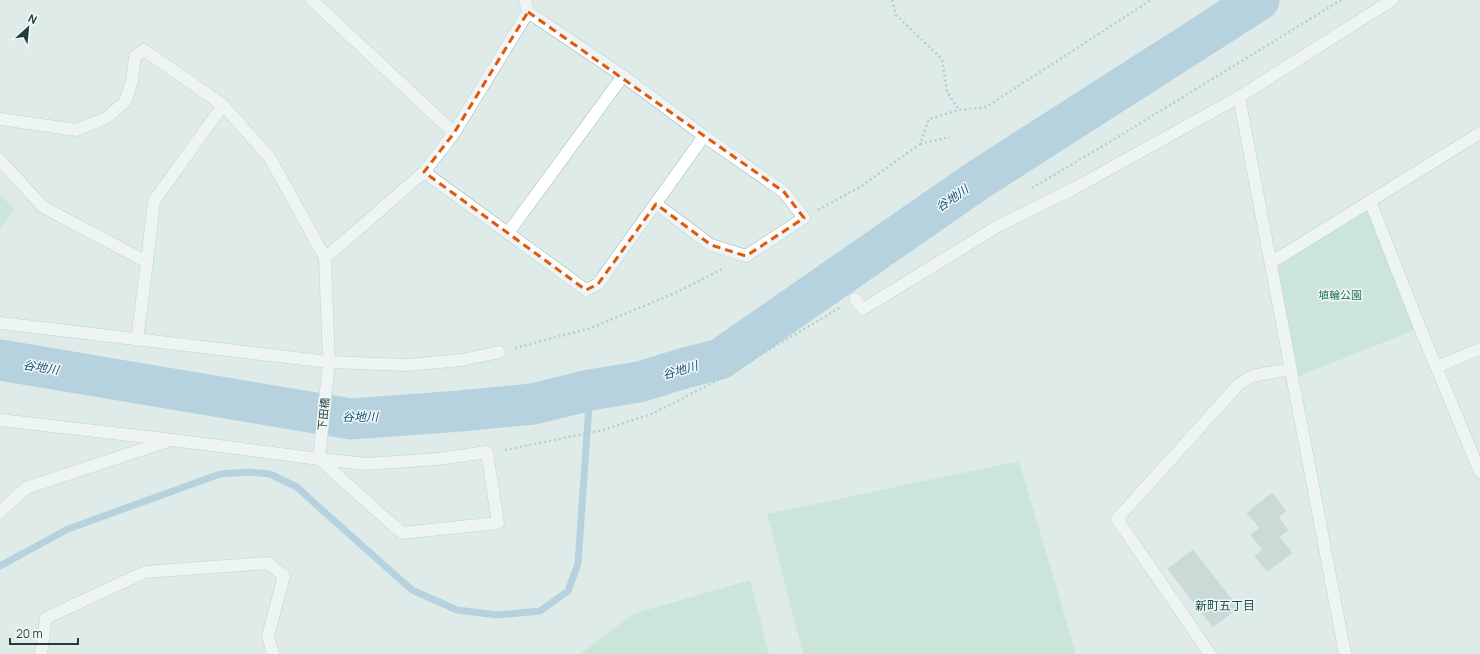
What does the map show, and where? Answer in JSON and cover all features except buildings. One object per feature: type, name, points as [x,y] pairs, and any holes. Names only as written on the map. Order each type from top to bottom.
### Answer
[{"type":"street","points":[[312,0],[454,133]]},
{"type":"street","points":[[525,0],[528,12],[623,76],[704,136],[784,192],[804,218],[746,256],[711,245],[656,204]]},
{"type":"street","points":[[855,299],[863,309],[998,226],[1073,189],[1239,97],[1392,0]]},
{"type":"street","points":[[0,119],[76,130],[106,118],[125,102],[132,80],[135,56],[144,50],[223,105],[270,158],[325,258],[424,172],[454,133],[528,12]]},
{"type":"street","points":[[508,234],[623,76]]},
{"type":"street","points":[[1239,97],[1272,262],[1290,369],[1345,654]]},
{"type":"street","points":[[137,340],[154,201],[223,105]]},
{"type":"street","points":[[1272,262],[1480,133]]},
{"type":"street","points":[[424,172],[586,290],[598,284],[704,136]]},
{"type":"street","points":[[0,160],[43,208],[147,262]]},
{"type":"street","points":[[1370,201],[1436,367],[1480,472]]},
{"type":"street","name":"下田橋","points":[[319,455],[329,362],[325,258]]},
{"type":"street","points":[[0,323],[329,362],[407,365],[462,360],[499,352]]},
{"type":"street","points":[[1436,367],[1480,349]]},
{"type":"street","points":[[1210,654],[1117,519],[1239,384],[1252,376],[1290,369]]},
{"type":"street","points":[[0,420],[91,432],[319,455],[367,464],[438,459],[488,452],[498,524],[402,533],[319,455]]},
{"type":"street","points":[[0,512],[26,488],[173,440]]},
{"type":"street","points":[[41,654],[46,618],[145,572],[268,562],[284,576],[268,636],[273,654]]},
{"type":"path","points":[[892,0],[896,15],[942,58],[947,92],[959,110]]},
{"type":"path","points":[[920,144],[929,119],[959,110],[986,107],[1151,0]]},
{"type":"path","points":[[804,218],[863,184],[920,144],[950,136]]},
{"type":"path","points":[[499,352],[591,328],[675,293],[746,256]]},
{"type":"path","points":[[488,452],[517,448],[603,430]]},
{"type":"highlighted area","points":[[528,12],[784,192],[804,218],[746,256],[711,245],[656,204],[598,284],[586,290],[424,172],[454,133]]},
{"type":"green space","points":[[0,195],[15,209],[0,229]]},
{"type":"green space","name":"埴輪公園","points":[[1370,201],[1420,328],[1292,379],[1272,262]]},
{"type":"green space","points":[[1019,461],[1076,654],[803,654],[767,514]]},
{"type":"green space","points":[[750,580],[769,654],[580,654],[633,614]]},
{"type":"waterway","name":"谷地川","points":[[0,360],[351,419],[533,404],[590,390],[639,382],[720,359],[978,180],[1259,0]]},
{"type":"waterway","points":[[0,566],[68,529],[220,474],[249,472],[270,474],[297,487],[412,590],[457,610],[497,615],[540,611],[568,591],[578,564],[590,390]]},
{"type":"district","name":"新町五丁目","points":[[1225,605]]}]
